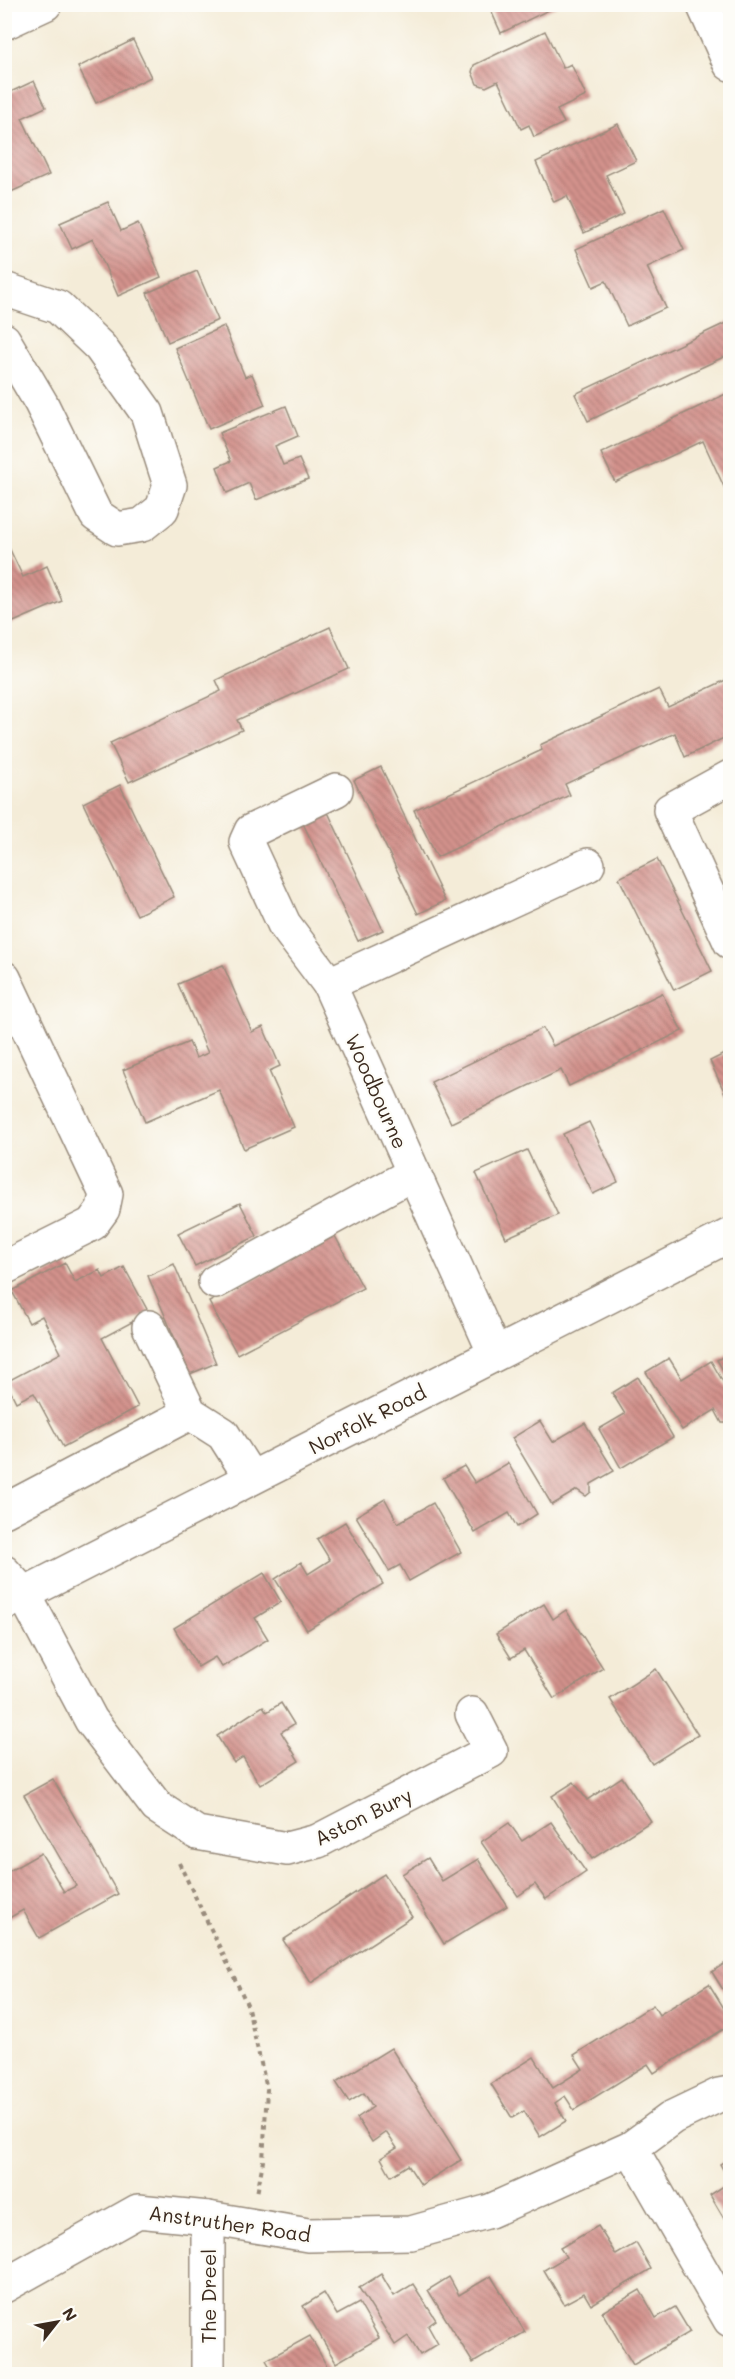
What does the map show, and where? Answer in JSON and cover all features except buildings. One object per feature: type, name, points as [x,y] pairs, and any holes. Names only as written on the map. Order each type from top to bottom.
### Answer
[{"type":"street","points":[[4,23],[45,4]]},
{"type":"street","points":[[703,4],[730,64]]},
{"type":"street","points":[[4,289],[58,307],[100,347],[147,413],[170,485],[162,509],[142,525],[117,529],[96,515],[41,403],[4,340]]},
{"type":"street","points":[[730,777],[670,810],[730,942]]},
{"type":"street","name":"Woodbourne","points":[[336,790],[251,831],[246,842],[284,924],[329,984],[495,1354]]},
{"type":"street","points":[[329,984],[588,865]]},
{"type":"street","points":[[4,978],[106,1194],[103,1209],[92,1224],[4,1268]]},
{"type":"street","points":[[215,1282],[414,1173]]},
{"type":"street","name":"Norfolk Road","points":[[11,1590],[251,1478],[730,1234]]},
{"type":"street","points":[[148,1327],[190,1413],[223,1434],[251,1478]]},
{"type":"street","points":[[4,1511],[190,1413]]},
{"type":"street","name":"Aston Bury","points":[[11,1590],[91,1720],[156,1807],[197,1833],[287,1849],[318,1841],[491,1751],[472,1714]]},
{"type":"street","name":"Anstruther Road","points":[[4,2286],[138,2211],[208,2218],[308,2235],[411,2233],[490,2211],[631,2148],[674,2117],[719,2095],[730,2093]]},
{"type":"street","points":[[631,2148],[730,2320]]},
{"type":"street","name":"The Dreel","points":[[208,2218],[208,2374]]},
{"type":"path","points":[[178,1860],[247,2004],[267,2089],[263,2160],[251,2226]]}]
